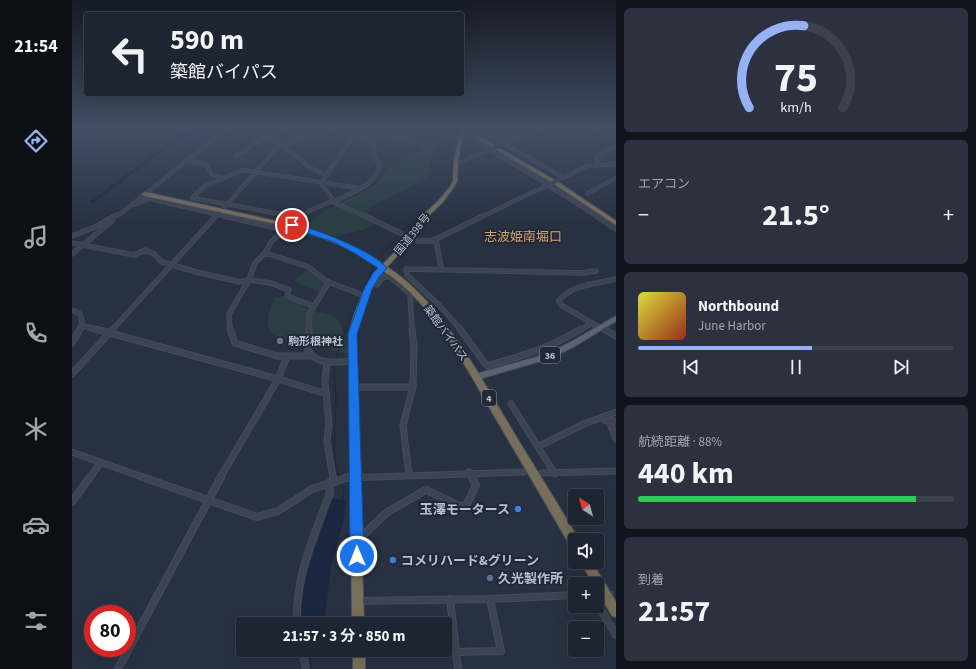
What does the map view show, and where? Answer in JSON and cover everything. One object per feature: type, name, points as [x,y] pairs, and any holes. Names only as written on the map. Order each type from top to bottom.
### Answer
[{"type":"highway","points":[[522,161],[616,223]]},
{"type":"highway","points":[[526,161],[616,219]]},
{"type":"highway","name":"国道398号","points":[[358,617],[352,361],[353,329],[362,295],[396,254],[404,233],[440,202],[452,186],[455,181],[456,164]]},
{"type":"highway","name":"築館バイパス","points":[[145,194],[301,228],[348,246],[383,268],[412,290],[433,314],[476,377],[569,533]]},
{"type":"highway","points":[[590,569],[616,612]]},
{"type":"highway","points":[[359,657],[359,669]]},
{"type":"main road","name":"36","points":[[476,377],[549,356],[573,344],[616,318]]},
{"type":"street","points":[[72,236],[107,221],[132,205],[186,161]]},
{"type":"street","points":[[187,161],[205,164],[212,174],[223,178]]},
{"type":"street","points":[[72,374],[265,161]]},
{"type":"street","points":[[301,161],[310,168],[326,175]]},
{"type":"street","points":[[321,183],[336,161]]},
{"type":"street","points":[[358,188],[242,170],[205,186],[192,198],[300,218],[311,210],[333,201],[376,179],[380,171],[380,164],[378,161]]},
{"type":"street","points":[[456,164],[462,161]]},
{"type":"street","points":[[510,161],[616,229]]},
{"type":"street","points":[[533,161],[562,178]]},
{"type":"street","points":[[321,183],[333,201],[422,242],[436,240],[587,166],[598,164],[616,164]]},
{"type":"street","points":[[588,193],[616,178]]},
{"type":"street","points":[[132,205],[138,205],[146,199],[150,199],[220,212],[284,230],[271,242],[265,253],[254,264],[249,280],[229,314],[229,324],[235,343],[257,351],[287,357],[312,356]]},
{"type":"street","points":[[72,254],[112,221]]},
{"type":"street","points":[[436,240],[441,268],[439,270]]},
{"type":"street","points":[[72,243],[134,255],[145,250],[154,254],[162,262],[196,272],[240,282],[249,280],[271,283],[289,290],[287,296],[312,306]]},
{"type":"street","points":[[265,253],[309,267],[329,282],[362,295]]},
{"type":"street","points":[[592,323],[560,342],[538,351],[487,366],[460,328],[431,295],[407,275],[406,269],[596,271]]},
{"type":"street","points":[[371,283],[377,285],[383,277],[391,277],[410,294],[411,298],[412,339],[414,346],[413,387],[403,425],[409,476]]},
{"type":"street","points":[[597,326],[561,305],[559,301],[563,294],[577,287],[616,279]]},
{"type":"street","points":[[329,282],[312,306],[309,314],[308,350],[312,356],[319,361],[352,361]]},
{"type":"street","points":[[72,310],[80,314],[83,320],[83,326],[72,343]]},
{"type":"street","points":[[83,326],[278,379],[327,394]]},
{"type":"street","points":[[602,329],[616,336]]},
{"type":"street","points":[[118,669],[230,459],[278,379],[287,357]]},
{"type":"street","points":[[297,617],[297,596],[302,574],[333,481],[328,458],[327,435],[329,421],[327,414],[325,370],[327,362]]},
{"type":"street","points":[[353,387],[413,387]]},
{"type":"street","points":[[511,404],[539,446],[555,474]]},
{"type":"street","points":[[539,446],[584,424],[616,412]]},
{"type":"street","points":[[598,420],[616,420]]},
{"type":"street","points":[[608,421],[616,439]]},
{"type":"street","points":[[72,452],[257,517],[278,511],[312,489],[346,477],[409,476],[469,472],[523,472]]},
{"type":"street","points":[[72,502],[101,462]]},
{"type":"street","points":[[542,473],[555,474],[616,471]]},
{"type":"street","points":[[357,541],[389,511],[401,504],[409,502],[426,490],[462,507],[467,504],[476,485],[469,472]]},
{"type":"street","points":[[357,601],[490,599],[568,595]]},
{"type":"street","points":[[450,599],[458,669]]},
{"type":"street","points":[[456,652],[500,651],[490,599]]},
{"type":"street","points":[[603,613],[616,635]]},
{"type":"street","points":[[303,657],[306,669]]},
{"type":"green space","points":[[400,161],[431,161],[427,178],[371,207],[368,214],[375,225],[339,236],[320,238],[303,235],[301,229],[323,212],[365,191],[378,182],[390,166]]},
{"type":"green space","points":[[308,269],[326,283],[319,292],[294,281]]},
{"type":"green space","points":[[288,295],[307,309],[334,316],[341,324],[349,354],[322,347],[299,337],[277,337],[272,334],[268,325],[271,307],[275,298]]},
{"type":"water","points":[[331,498],[347,501],[331,567],[325,617],[299,617],[302,591]]},
{"type":"waterway","points":[[92,202],[147,161]]},
{"type":"waterway","points":[[450,161],[453,175]]},
{"type":"waterway","points":[[402,231],[437,200],[449,186],[453,178]]},
{"type":"waterway","points":[[382,255],[400,234]]},
{"type":"waterway","points":[[362,292],[375,265]]},
{"type":"waterway","points":[[336,359],[343,336],[361,295]]},
{"type":"waterway","points":[[335,365],[336,402],[334,448],[336,467],[339,476]]},
{"type":"waterway","points":[[341,483],[344,490],[342,501]]},
{"type":"waterway","points":[[311,657],[311,669]]},
{"type":"tunnel","points":[[604,594],[616,594]]},
{"type":"place","name":"駒形根神社","points":[[280,341]]},
{"type":"place","name":"玉澤モータース","points":[[518,509]]},
{"type":"place","name":"コメリハード&グリーン","points":[[393,560]]},
{"type":"place","name":"久光製作所","points":[[490,578]]},
{"type":"district","name":"志波姫南堀口","points":[[523,236]]},
{"type":"route","points":[[292,225],[339,242],[359,252],[383,268],[376,275],[368,289],[352,334],[357,556]]}]
